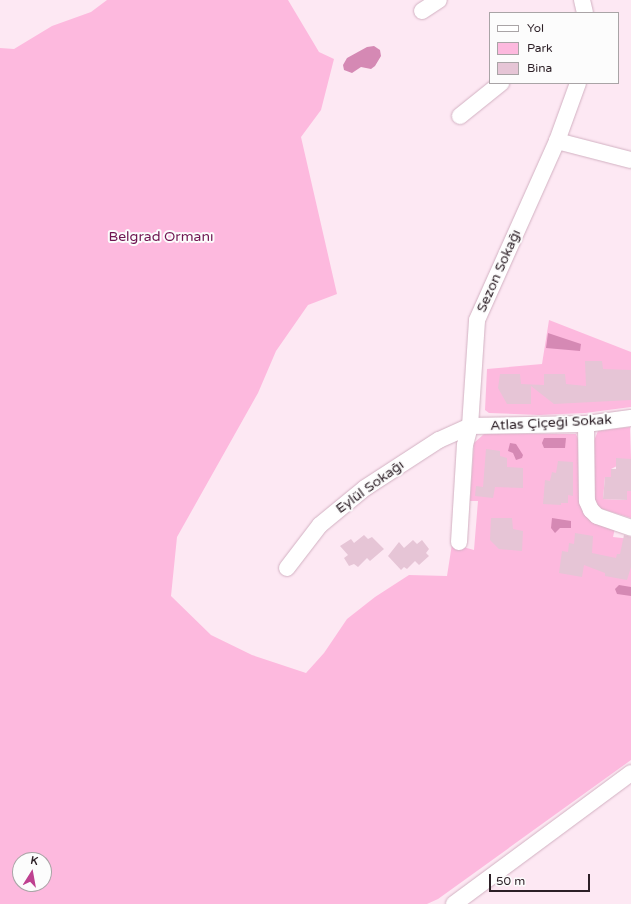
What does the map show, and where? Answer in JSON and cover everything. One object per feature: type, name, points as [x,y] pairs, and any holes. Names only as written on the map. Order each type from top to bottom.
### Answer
[{"type":"street","points":[[422,12],[439,0]]},
{"type":"street","points":[[582,0],[585,12]]},
{"type":"street","points":[[588,0],[590,12]]},
{"type":"street","points":[[460,116],[500,84]]},
{"type":"street","name":"Sezon Sokağı","points":[[459,542],[465,445],[470,426],[477,320],[557,141],[578,84]]},
{"type":"street","points":[[557,141],[631,160]]},
{"type":"street","name":"Atlas Çiçeği Sokak","points":[[470,426],[586,424],[631,418]]},
{"type":"street","points":[[586,424],[587,501],[591,510],[597,516],[631,528]]},
{"type":"street","name":"Eylül Sokağı","points":[[287,568],[320,524],[364,488],[439,440],[470,426]]},
{"type":"street","points":[[454,904],[617,780],[631,773]]},
{"type":"green space","name":"Belgrad Ormanı","points":[[107,0],[288,0],[319,52],[334,59],[321,110],[301,137],[337,294],[308,305],[276,351],[258,393],[177,537],[171,596],[211,635],[252,655],[306,673],[324,653],[347,619],[375,597],[409,575],[447,576],[452,544],[474,550],[478,501],[470,501],[474,443],[484,434],[576,434],[580,444],[582,504],[586,516],[615,528],[613,537],[631,539],[631,760],[438,899],[427,904],[0,904],[0,48],[14,49],[52,26],[91,12]]},
{"type":"green space","points":[[549,320],[631,352],[631,407],[585,413],[539,415],[489,413],[485,410],[487,369],[542,364]]},
{"type":"green space","points":[[630,427],[631,459],[611,469],[611,477],[605,477],[603,499],[627,500],[627,491],[631,491],[631,518],[599,508],[593,499],[593,443],[598,431]]},
{"type":"shaded area","points":[[374,46],[380,50],[381,56],[375,66],[371,69],[361,67],[352,73],[344,70],[343,65],[347,58],[367,47]]},
{"type":"shaded area","points":[[548,333],[581,344],[580,351],[546,348]]},
{"type":"shaded area","points":[[544,438],[566,438],[565,448],[544,448],[542,443]]},
{"type":"shaded area","points":[[510,443],[516,444],[523,455],[522,458],[516,460],[513,453],[508,451]]},
{"type":"shaded area","points":[[552,518],[571,521],[571,528],[560,528],[555,533],[551,528]]},
{"type":"shaded area","points":[[619,585],[631,587],[631,596],[617,594],[615,589]]},
{"type":"building","points":[[585,361],[602,361],[603,369],[631,370],[631,400],[554,404],[531,386],[531,404],[507,404],[498,388],[500,374],[520,374],[521,384],[544,385],[544,374],[565,374],[566,384],[586,386]]},
{"type":"building","points":[[486,449],[500,451],[500,456],[507,458],[507,467],[523,468],[523,488],[495,487],[493,498],[475,496],[476,486],[483,487]]},
{"type":"building","points":[[616,458],[631,459],[631,491],[627,491],[627,500],[603,499],[605,477],[611,477],[611,469],[616,469]]},
{"type":"building","points":[[558,461],[573,462],[573,496],[568,495],[568,503],[561,503],[561,505],[543,504],[545,480],[550,481],[552,472],[556,473]]},
{"type":"building","points":[[491,518],[512,518],[513,529],[523,531],[522,551],[499,549],[490,540]]},
{"type":"building","points":[[575,533],[593,536],[592,553],[616,558],[617,554],[620,554],[624,535],[631,537],[631,567],[627,580],[605,576],[605,573],[584,565],[582,577],[559,573],[562,551],[568,552],[569,543],[574,544]]},
{"type":"building","points":[[364,535],[368,539],[372,537],[384,549],[370,561],[367,558],[358,567],[354,564],[349,566],[344,558],[348,555],[340,546],[351,539],[354,543]]},
{"type":"building","points":[[413,540],[417,544],[422,540],[429,549],[426,553],[429,556],[419,565],[415,561],[407,569],[404,567],[401,570],[388,556],[399,542],[404,548]]}]
